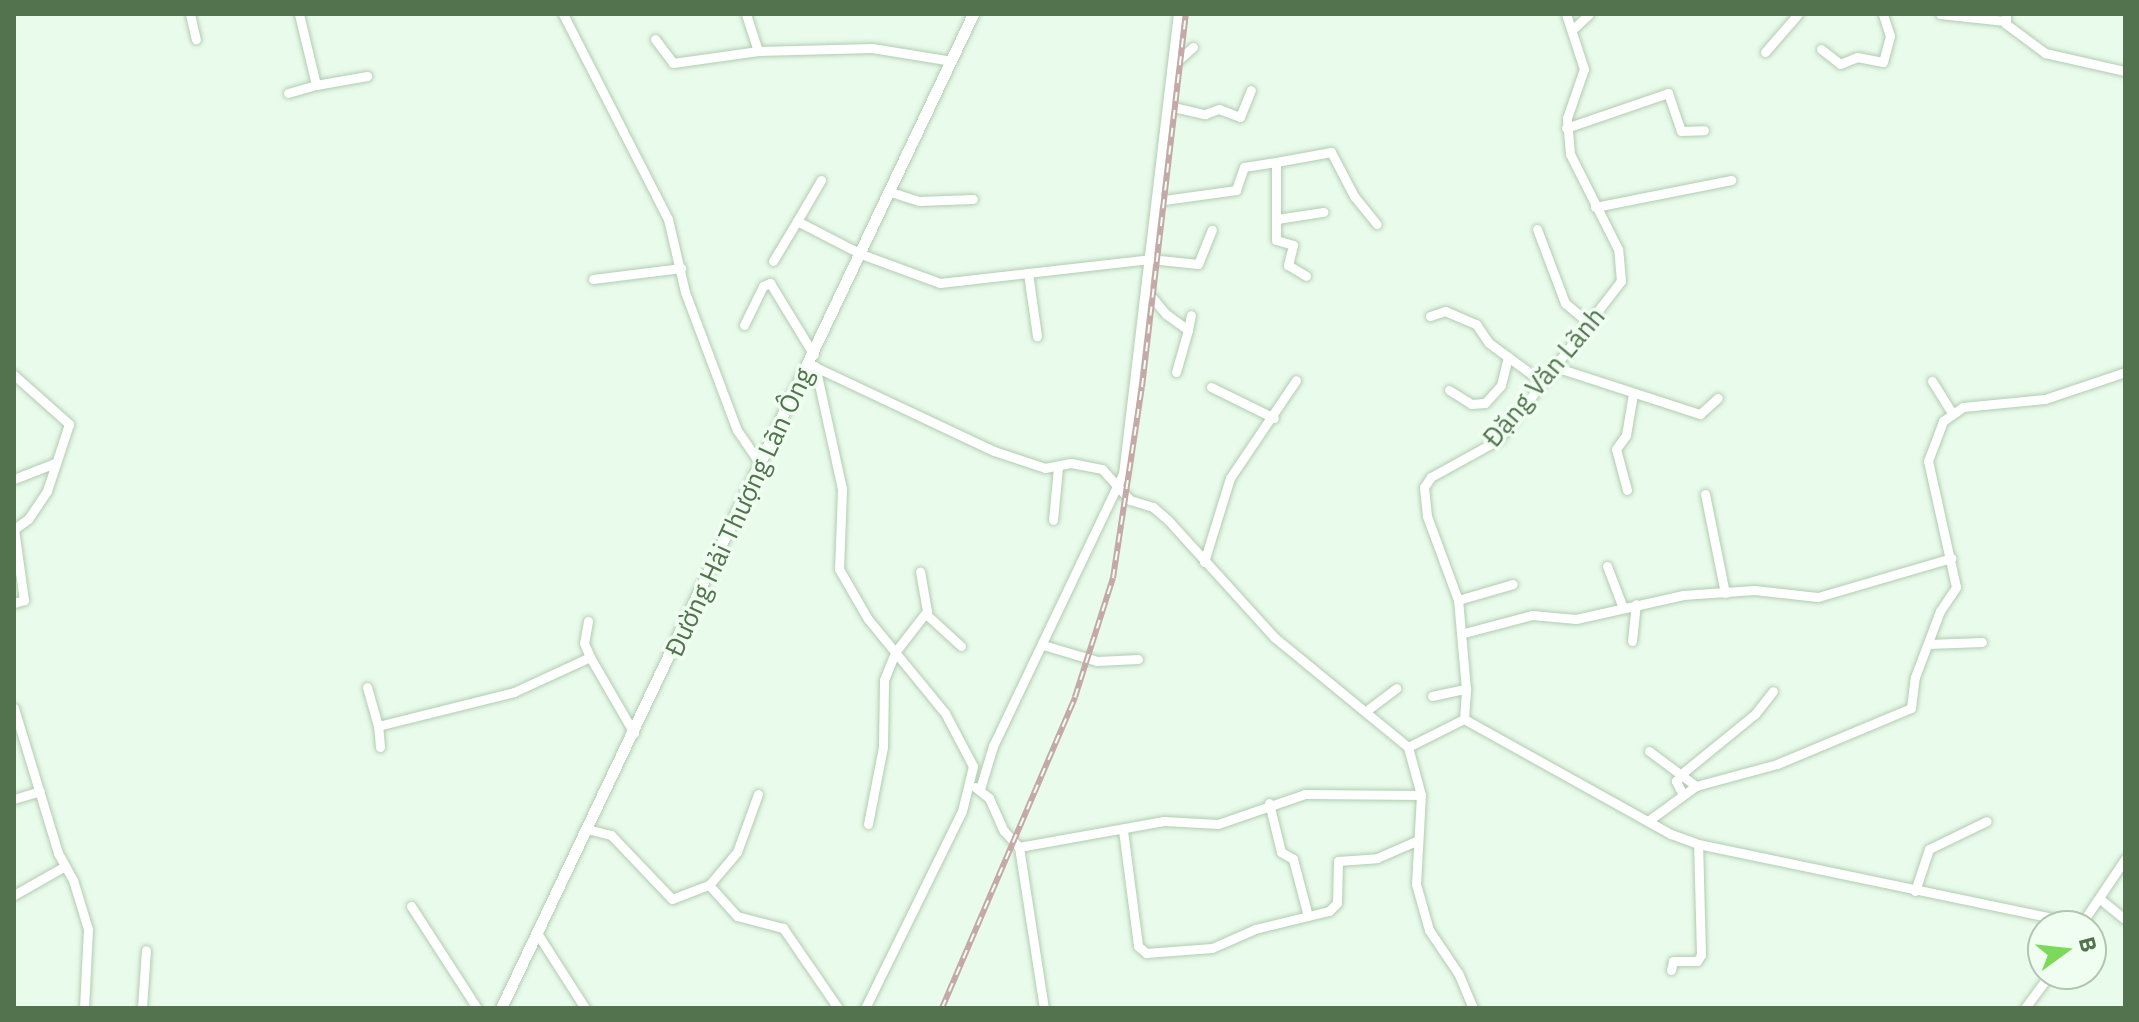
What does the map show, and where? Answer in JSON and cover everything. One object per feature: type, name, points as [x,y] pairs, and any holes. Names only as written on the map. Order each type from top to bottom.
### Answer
[{"type":"street","points":[[190,14],[196,39]]},
{"type":"street","points":[[299,14],[316,85]]},
{"type":"street","points":[[563,14],[651,179],[676,240],[681,268],[737,430],[762,466]]},
{"type":"street","points":[[746,14],[758,51]]},
{"type":"street","name":"Đường Hải Thượng Lãn Ông","points":[[501,1008],[813,361],[973,14]]},
{"type":"street","points":[[980,789],[993,746],[1123,474],[1178,14]]},
{"type":"street","points":[[1566,14],[1584,69],[1566,128]]},
{"type":"street","points":[[1572,30],[1589,14]]},
{"type":"street","points":[[1765,52],[1798,14]]},
{"type":"street","points":[[1821,49],[1840,64],[1857,57],[1883,62],[1890,36],[1883,14]]},
{"type":"street","points":[[1940,14],[2006,18],[2053,57],[2125,71]]},
{"type":"street","points":[[655,39],[673,63],[758,51],[872,48],[952,61]]},
{"type":"street","points":[[1173,65],[1193,47]]},
{"type":"street","points":[[288,93],[367,76]]},
{"type":"street","points":[[1169,106],[1205,114],[1219,109],[1240,117],[1251,90]]},
{"type":"street","points":[[1566,128],[1668,93],[1681,131],[1704,130]]},
{"type":"street","name":"Đặng Văn Lãnh","points":[[1464,719],[1464,633],[1458,600],[1427,516],[1424,487],[1431,477],[1498,440],[1552,366],[1617,290],[1622,271],[1618,249],[1570,154],[1566,128]]},
{"type":"street","points":[[1157,201],[1236,190],[1244,167],[1331,152],[1354,196],[1377,224]]},
{"type":"street","points":[[1276,162],[1276,240],[1293,245],[1288,265],[1306,276]]},
{"type":"street","points":[[773,261],[821,180]]},
{"type":"street","points":[[1595,207],[1731,180]]},
{"type":"street","points":[[891,192],[919,201],[973,199]]},
{"type":"street","points":[[1277,219],[1323,212]]},
{"type":"street","points":[[797,221],[861,254],[940,283],[1150,259],[1198,264],[1212,230]]},
{"type":"street","points":[[1537,229],[1565,303],[1588,322]]},
{"type":"street","points":[[593,279],[681,268]]},
{"type":"street","points":[[1028,273],[1037,336]]},
{"type":"street","points":[[744,325],[763,286],[770,283],[813,361],[842,489],[839,569],[868,619],[896,651],[971,756],[969,784],[962,811],[865,1008]]},
{"type":"street","points":[[1145,289],[1166,314],[1188,330]]},
{"type":"street","points":[[1430,316],[1445,311],[1476,324],[1508,357],[1541,381]]},
{"type":"street","points":[[1176,372],[1191,315]]},
{"type":"street","points":[[1449,390],[1471,404],[1485,403],[1501,385],[1508,357]]},
{"type":"street","points":[[813,361],[994,451],[1038,466],[1088,465],[1117,483],[1130,500],[1163,515],[1274,637],[1408,747],[1421,795],[1416,841],[1419,907],[1473,1008]]},
{"type":"street","points":[[1552,366],[1700,414],[1718,398]]},
{"type":"street","points":[[1648,821],[1696,786],[1777,764],[1909,710],[1928,644],[1956,587],[1928,461],[1934,436],[1952,413],[1985,403],[2045,399],[2125,372]]},
{"type":"street","points":[[14,375],[68,420],[47,491],[28,519],[14,529],[24,600],[14,603]]},
{"type":"street","points":[[1204,562],[1230,478],[1274,418],[1296,380]]},
{"type":"street","points":[[1932,381],[1952,413]]},
{"type":"street","points":[[1211,387],[1274,418]]},
{"type":"street","points":[[1627,490],[1616,449],[1626,435],[1633,394]]},
{"type":"street","points":[[14,479],[55,463]]},
{"type":"street","points":[[1053,520],[1058,467]]},
{"type":"street","points":[[1705,494],[1725,593]]},
{"type":"street","points":[[1464,633],[1532,615],[1576,619],[1636,604],[1754,590],[1818,597],[1951,558]]},
{"type":"street","points":[[1607,566],[1623,608]]},
{"type":"street","points":[[920,572],[927,615],[961,646]]},
{"type":"street","points":[[1458,600],[1513,584]]},
{"type":"street","points":[[1632,641],[1636,604]]},
{"type":"street","points":[[868,824],[883,747],[882,687],[896,651],[927,615]]},
{"type":"street","points":[[588,621],[584,643],[634,733]]},
{"type":"street","points":[[1928,644],[1982,642]]},
{"type":"street","points":[[1043,645],[1097,661],[1138,659]]},
{"type":"street","points":[[378,726],[514,692],[590,657]]},
{"type":"street","points":[[367,687],[378,726],[380,747]]},
{"type":"street","points":[[1366,711],[1396,688]]},
{"type":"street","points":[[1432,696],[1466,689]]},
{"type":"street","points":[[1683,795],[1676,781],[1755,714],[1773,691]]},
{"type":"street","points":[[14,708],[90,938],[84,1008]]},
{"type":"street","points":[[1408,747],[1464,719],[1648,821],[1698,844],[2027,914]]},
{"type":"street","points":[[1649,751],[1696,786]]},
{"type":"street","points":[[969,784],[980,789],[1019,847],[1044,1008]]},
{"type":"street","points":[[14,799],[40,791]]},
{"type":"street","points":[[587,829],[611,835],[672,899],[709,885],[737,852],[758,794]]},
{"type":"street","points":[[1019,847],[1164,821],[1218,824],[1269,803],[1305,794],[1421,795]]},
{"type":"street","points":[[1269,803],[1281,852],[1293,859],[1308,916]]},
{"type":"street","points":[[1915,891],[1929,849],[1987,821]]},
{"type":"street","points":[[1123,830],[1142,952],[1212,948],[1255,929],[1335,907],[1338,861],[1377,858],[1416,841]]},
{"type":"street","points":[[1671,970],[1673,961],[1697,961],[1701,955],[1698,844]]},
{"type":"street","points":[[2092,910],[2125,859]]},
{"type":"street","points":[[14,895],[65,866]]},
{"type":"street","points":[[709,885],[737,916],[783,928],[838,1008]]},
{"type":"street","points":[[2100,899],[2125,919]]},
{"type":"street","points":[[411,906],[477,1008]]},
{"type":"street","points":[[537,933],[585,1008]]},
{"type":"street","points":[[142,1008],[146,950]]},
{"type":"street","points":[[2025,1008],[2038,990]]},
{"type":"railway","points":[[942,1008],[1075,697],[1113,578],[1142,387],[1186,14]]}]
